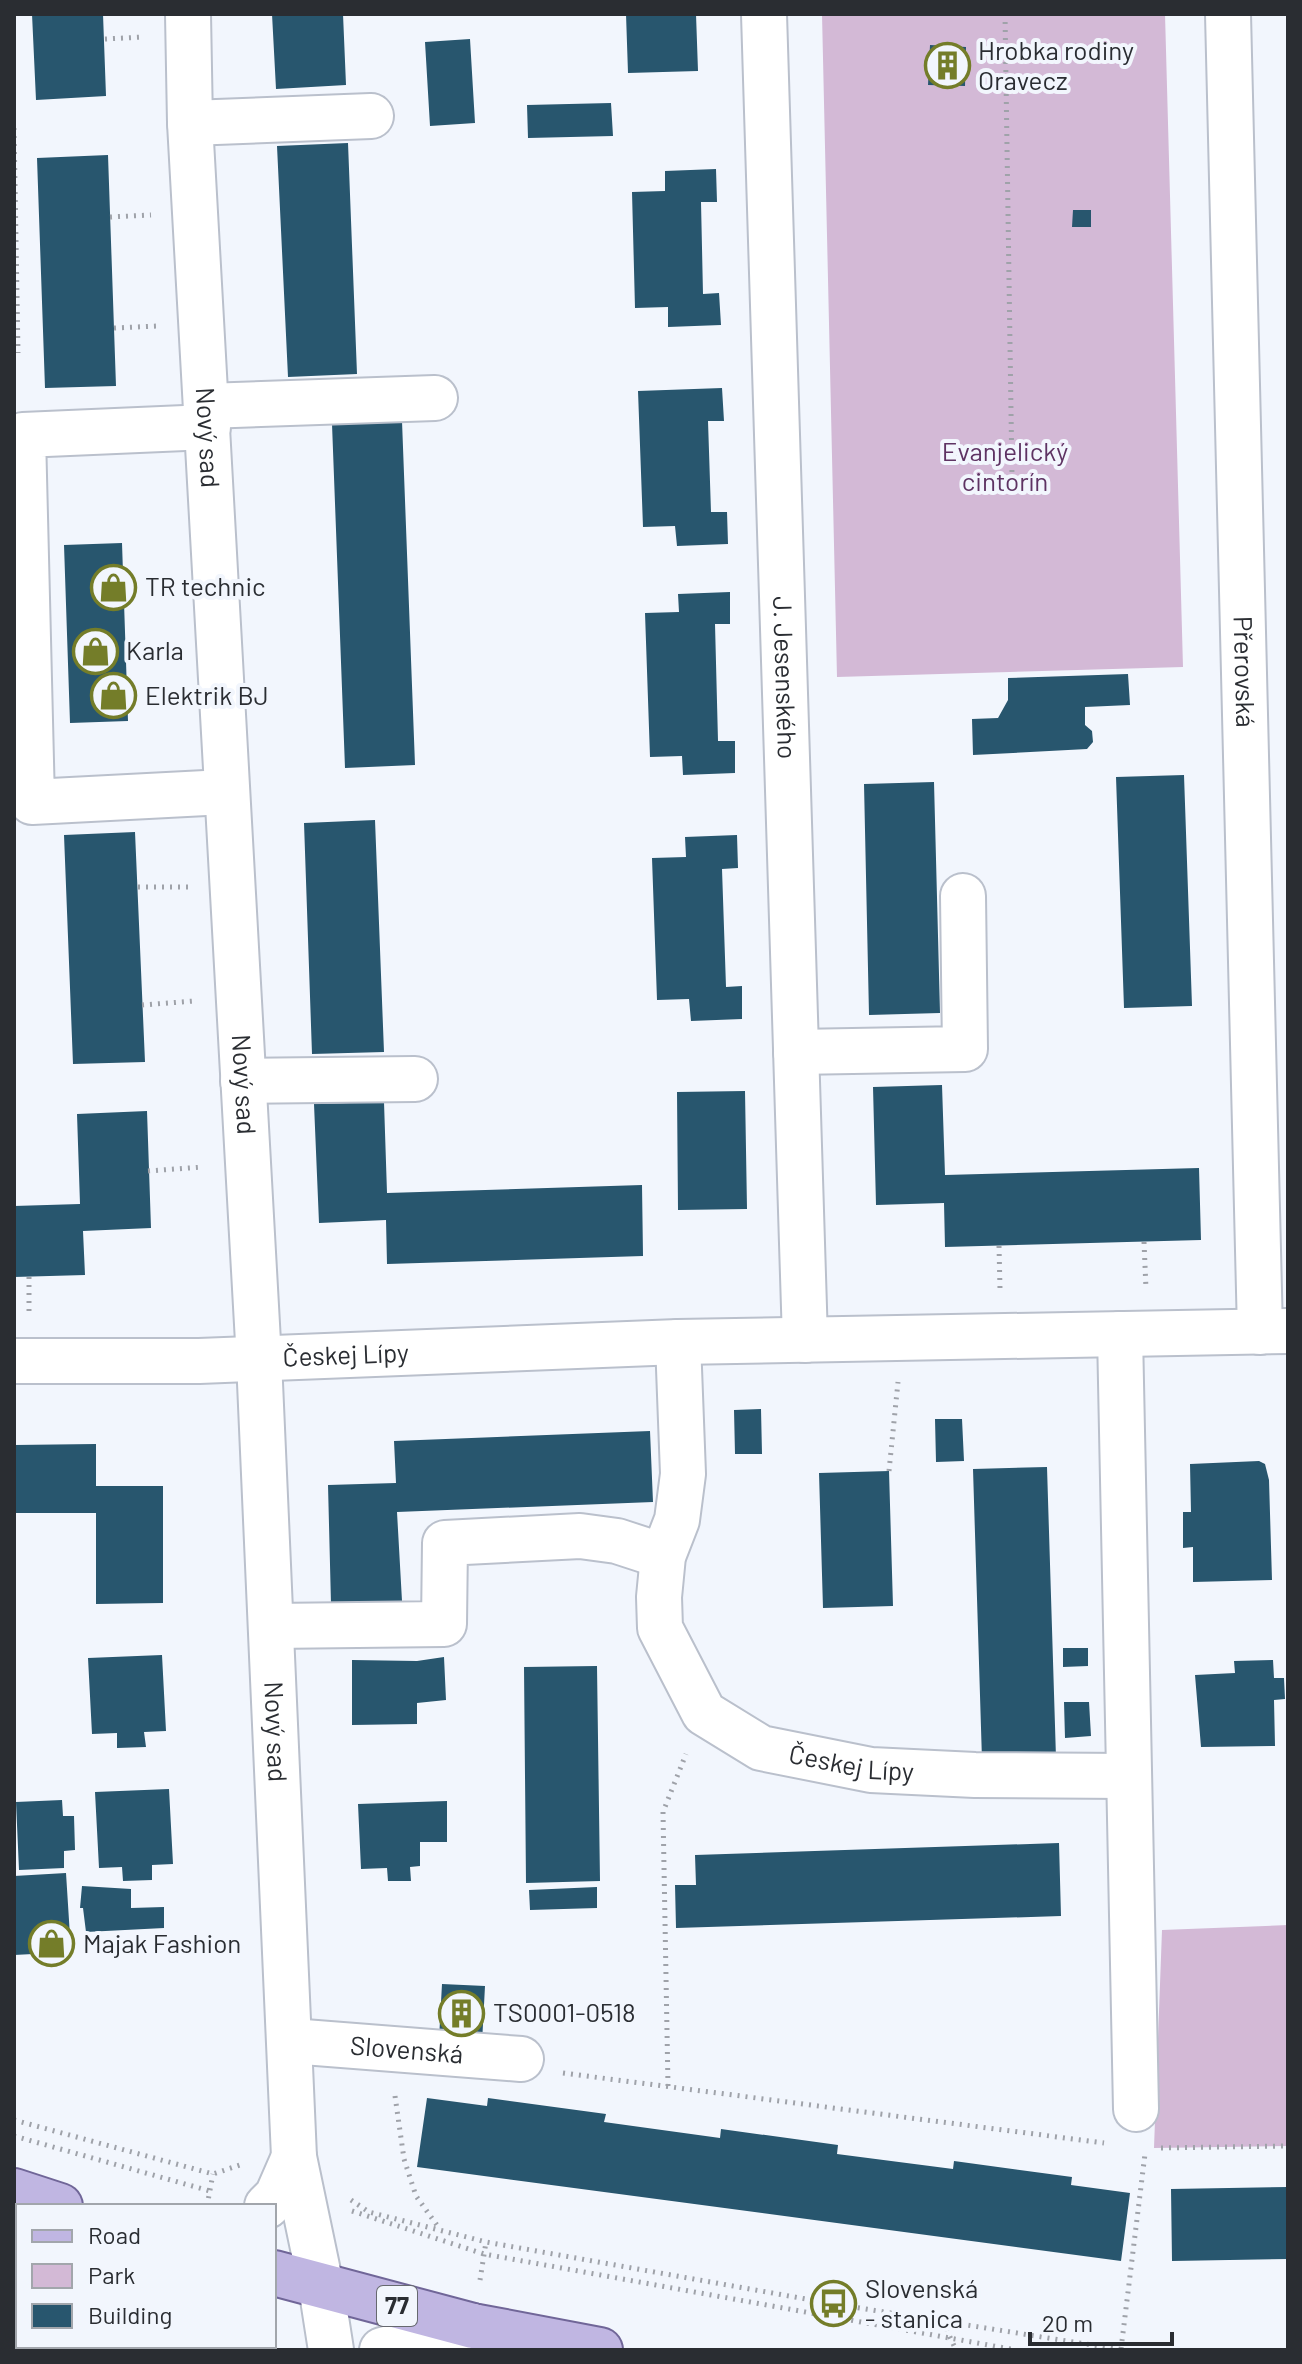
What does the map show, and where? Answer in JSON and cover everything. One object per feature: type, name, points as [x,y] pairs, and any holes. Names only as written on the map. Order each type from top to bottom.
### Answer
[{"type":"main road","points":[[14,2191],[54,2204]]},
{"type":"main road","name":"77","points":[[276,2274],[321,2286],[476,2308],[600,2350]]},
{"type":"street","name":"J. Jesenského","points":[[764,14],[805,1340]]},
{"type":"street","name":"Přerovská","points":[[1228,14],[1274,1331]]},
{"type":"street","name":"Nový sad","points":[[171,25],[190,123],[207,417],[225,792],[259,1360],[294,2157],[331,2350]]},
{"type":"street","points":[[190,123],[371,116]]},
{"type":"street","points":[[225,792],[32,802],[23,435],[435,398]]},
{"type":"street","points":[[796,1052],[965,1049],[963,896]]},
{"type":"street","points":[[243,1081],[415,1079]]},
{"type":"street","name":"Českej Lípy","points":[[14,1361],[259,1360],[678,1342],[1274,1331]]},
{"type":"street","points":[[1120,1334],[1128,1776],[1134,1922],[1127,2127]]},
{"type":"street","points":[[678,1342],[683,1474],[677,1520],[663,1556],[660,1628],[704,1713]]},
{"type":"street","points":[[271,1626],[444,1624],[445,1543],[580,1536],[617,1541],[663,1556]]},
{"type":"street","name":"Českej Lípy","points":[[704,1713],[761,1748],[871,1770],[975,1775],[1128,1776]]},
{"type":"street","name":"Slovenská","points":[[291,2041],[513,2058]]},
{"type":"street","name":"Nový sad","points":[[269,2204],[277,2196],[294,2157]]},
{"type":"street","points":[[382,2350],[476,2308]]},
{"type":"path","points":[[1005,14],[1012,477]]},
{"type":"path","points":[[105,39],[171,25]]},
{"type":"path","points":[[14,128],[18,353]]},
{"type":"path","points":[[110,217],[160,215]]},
{"type":"path","points":[[114,328],[166,326]]},
{"type":"path","points":[[138,887],[197,887]]},
{"type":"path","points":[[142,1005],[203,1001]]},
{"type":"path","points":[[148,1171],[212,1167]]},
{"type":"path","points":[[1144,1242],[1146,1294]]},
{"type":"path","points":[[999,1246],[1000,1303]]},
{"type":"path","points":[[29,1277],[29,1318]]},
{"type":"path","points":[[889,1471],[899,1377]]},
{"type":"path","points":[[668,2086],[663,1812],[704,1713]]},
{"type":"path","points":[[372,2047],[389,2074],[399,2114],[404,2159],[416,2196],[439,2229]]},
{"type":"path","points":[[513,2058],[522,2068],[668,2086],[1127,2127]]},
{"type":"path","points":[[14,2120],[213,2174],[248,2163]]},
{"type":"path","points":[[14,2136],[210,2191]]},
{"type":"path","points":[[351,2200],[369,2212],[486,2242],[1122,2350],[1143,2155],[1154,2148],[1288,2146]]},
{"type":"path","points":[[207,2204],[213,2174]]},
{"type":"path","points":[[344,2203],[350,2211],[484,2254],[1016,2350]]},
{"type":"path","points":[[476,2308],[486,2242]]},
{"type":"path","points":[[942,2321],[956,2350]]},
{"type":"green space","name":"Evanjelický cintorín","points":[[822,14],[1165,14],[1183,667],[837,677]]},
{"type":"green space","points":[[1288,1925],[1288,2146],[1154,2148],[1162,1930]]},
{"type":"building","points":[[32,14],[103,14],[106,96],[36,100]]},
{"type":"building","points":[[272,14],[343,14],[346,85],[276,89]]},
{"type":"building","points":[[626,14],[696,14],[698,71],[628,73]]},
{"type":"building","points":[[470,39],[475,123],[430,126],[425,42]]},
{"type":"building","name":"Hrobka rodiny Oravecz","points":[[930,45],[966,47],[965,86],[928,85]]},
{"type":"building","points":[[611,103],[613,136],[528,138],[527,105]]},
{"type":"building","points":[[348,143],[357,374],[288,377],[277,146]]},
{"type":"building","points":[[108,155],[116,386],[45,388],[37,158]]},
{"type":"building","points":[[716,169],[717,202],[701,202],[703,294],[719,293],[721,325],[668,327],[668,307],[635,308],[632,192],[665,191],[665,171]]},
{"type":"building","points":[[1073,210],[1091,210],[1091,227],[1072,227]]},
{"type":"building","points":[[722,388],[724,421],[708,421],[711,512],[727,512],[728,544],[677,546],[675,526],[643,527],[638,391]]},
{"type":"building","points":[[402,421],[415,765],[345,768],[332,424]]},
{"type":"building","points":[[122,543],[128,721],[70,723],[64,545]]},
{"type":"building","points":[[730,592],[730,624],[715,624],[718,741],[735,741],[735,773],[683,775],[682,756],[650,757],[645,613],[679,612],[678,594]]},
{"type":"building","points":[[1128,674],[1130,705],[1085,707],[1085,725],[1092,731],[1093,742],[1087,749],[973,755],[972,719],[998,718],[1008,700],[1008,678]]},
{"type":"building","points":[[1184,775],[1192,1006],[1124,1008],[1116,777]]},
{"type":"building","points":[[934,782],[940,1013],[869,1015],[864,784]]},
{"type":"building","points":[[375,820],[384,1052],[312,1054],[304,823]]},
{"type":"building","points":[[135,832],[145,1062],[73,1064],[64,835]]},
{"type":"building","points":[[737,835],[738,868],[722,869],[726,987],[742,986],[742,1019],[691,1021],[689,999],[657,1000],[652,858],[686,857],[685,837]]},
{"type":"building","points":[[942,1085],[945,1175],[1199,1168],[1201,1240],[945,1247],[944,1203],[876,1205],[873,1087]]},
{"type":"building","points":[[745,1091],[747,1209],[678,1210],[677,1092]]},
{"type":"building","points":[[384,1102],[387,1193],[642,1185],[643,1256],[387,1264],[386,1220],[319,1223],[314,1104]]},
{"type":"building","points":[[147,1111],[151,1228],[83,1231],[85,1275],[14,1277],[14,1206],[80,1204],[77,1114]]},
{"type":"building","points":[[761,1409],[762,1454],[735,1454],[734,1410]]},
{"type":"building","points":[[935,1419],[962,1419],[964,1461],[936,1462]]},
{"type":"building","points":[[650,1431],[653,1502],[397,1512],[402,1601],[331,1604],[328,1485],[396,1483],[394,1441]]},
{"type":"building","points":[[96,1444],[96,1486],[163,1486],[163,1603],[96,1604],[96,1513],[14,1513],[14,1445]]},
{"type":"building","points":[[1259,1461],[1265,1464],[1269,1480],[1272,1580],[1193,1582],[1193,1547],[1183,1548],[1183,1512],[1191,1512],[1190,1464]]},
{"type":"building","points":[[1047,1467],[1056,1758],[982,1760],[973,1469]]},
{"type":"building","points":[[889,1471],[893,1606],[823,1608],[819,1473]]},
{"type":"building","points":[[1063,1648],[1088,1648],[1088,1666],[1063,1667]]},
{"type":"building","points":[[162,1655],[166,1731],[144,1732],[146,1747],[117,1748],[117,1733],[92,1734],[88,1658]]},
{"type":"building","points":[[444,1657],[446,1700],[417,1703],[417,1724],[352,1725],[352,1660],[417,1661]]},
{"type":"building","points":[[1273,1660],[1274,1678],[1284,1678],[1285,1699],[1274,1700],[1275,1746],[1201,1747],[1195,1675],[1235,1673],[1234,1661]]},
{"type":"building","points":[[597,1666],[600,1881],[526,1883],[524,1667]]},
{"type":"building","points":[[1064,1702],[1089,1702],[1091,1736],[1065,1738]]},
{"type":"building","points":[[169,1789],[173,1864],[152,1865],[152,1880],[123,1881],[122,1867],[99,1868],[95,1792]]},
{"type":"building","points":[[62,1800],[63,1816],[74,1816],[75,1850],[64,1851],[64,1868],[19,1870],[16,1802]]},
{"type":"building","points":[[447,1801],[447,1842],[420,1842],[420,1866],[410,1867],[411,1881],[388,1881],[387,1868],[361,1869],[358,1804]]},
{"type":"building","points":[[1059,1843],[1061,1916],[676,1928],[675,1885],[696,1885],[695,1855]]},
{"type":"building","points":[[66,1873],[71,1952],[14,1955],[14,1876]]},
{"type":"building","points":[[82,1886],[131,1889],[131,1908],[164,1907],[164,1928],[86,1932],[83,1908],[80,1908]]},
{"type":"building","points":[[597,1887],[597,1908],[530,1910],[529,1890]]},
{"type":"building","name":"TS0001-0518","points":[[442,1984],[485,1986],[482,2043],[439,2039]]},
{"type":"building","points":[[427,2098],[487,2106],[488,2098],[606,2114],[604,2122],[720,2138],[721,2129],[838,2145],[837,2154],[953,2169],[954,2161],[1072,2177],[1071,2185],[1130,2193],[1121,2261],[417,2167]]},
{"type":"building","points":[[1288,2187],[1288,2259],[1172,2261],[1171,2189]]},
{"type":"place","name":"Hrobka rodiny Oravecz","points":[[947,66]]},
{"type":"place","name":"TR technic","points":[[114,587]]},
{"type":"place","name":"Karla","points":[[95,651]]},
{"type":"place","name":"Elektrik BJ","points":[[114,696]]},
{"type":"place","name":"Majak Fashion","points":[[52,1944]]},
{"type":"place","name":"TS0001-0518","points":[[462,2013]]},
{"type":"place","name":"Slovenská - stanica","points":[[834,2304]]}]
